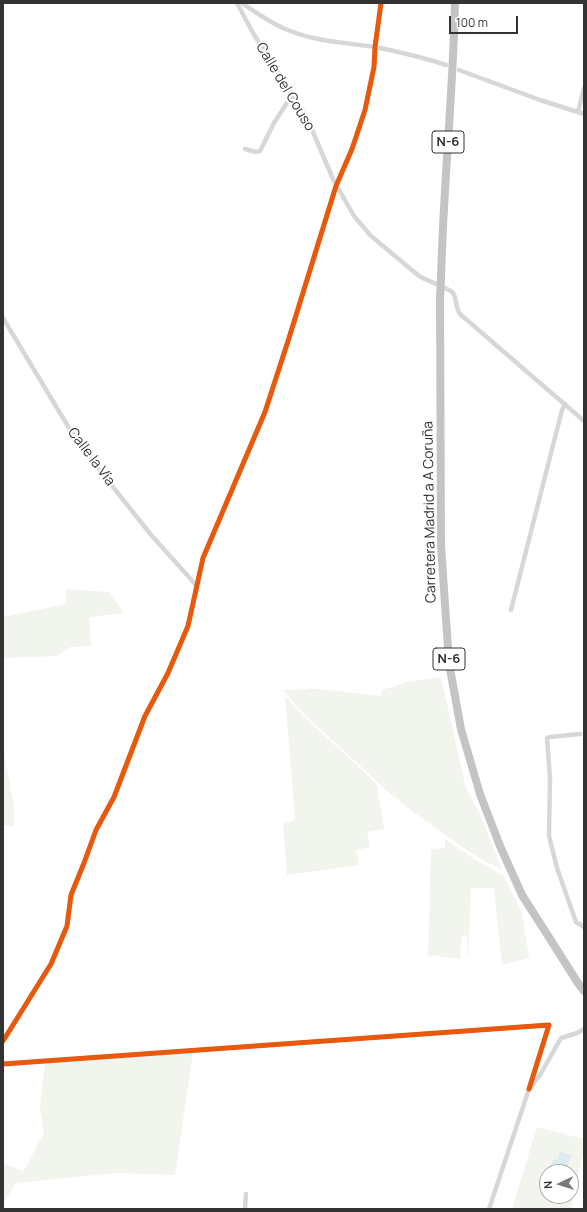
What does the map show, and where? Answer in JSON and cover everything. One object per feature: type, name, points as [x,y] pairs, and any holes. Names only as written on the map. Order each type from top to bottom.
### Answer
[{"type":"highway","name":"Carretera Madrid a A Coruña","points":[[455,3],[454,58],[442,230],[440,298],[441,545],[449,663],[461,729],[480,794],[500,846],[522,895],[584,991]]},
{"type":"street","name":"Calle del Couso","points":[[237,3],[253,33],[307,118],[336,186],[354,216],[371,236],[424,279],[446,288],[453,293],[457,309],[460,314],[565,404]]},
{"type":"street","points":[[242,3],[282,28],[303,35],[329,42],[405,53],[446,65]]},
{"type":"street","points":[[3,1041],[51,964],[67,926],[71,895],[96,830],[114,797],[145,716],[168,673],[188,626],[194,605],[196,585],[203,558],[265,412],[290,338],[336,186],[352,149],[365,110],[374,67],[381,3]]},
{"type":"street","points":[[459,70],[525,95],[584,114]]},
{"type":"street","points":[[578,112],[584,88]]},
{"type":"street","points":[[245,149],[260,152],[274,123],[292,94]]},
{"type":"street","name":"Calle la Vía","points":[[3,318],[69,428],[101,472],[152,536],[196,585]]},
{"type":"street","points":[[511,610],[562,410],[565,404],[584,422]]},
{"type":"street","points":[[580,734],[547,738],[550,779],[548,826],[557,868],[576,922],[584,927]]},
{"type":"street","points":[[3,1064],[549,1025],[488,1209]]},
{"type":"street","points":[[529,1089],[540,1075],[561,1038],[584,1029]]},
{"type":"street","points":[[245,1209],[246,1194]]},
{"type":"shaded area","points":[[66,589],[109,592],[124,613],[89,617],[91,646],[70,647],[57,656],[3,658],[3,617],[66,604]]},
{"type":"shaded area","points":[[441,677],[466,789],[479,812],[502,870],[474,855],[395,798],[317,726],[283,690],[309,688],[381,696],[382,690],[407,682]]},
{"type":"shaded area","points":[[285,696],[302,715],[377,785],[384,829],[367,832],[370,847],[356,850],[359,865],[287,875],[283,824],[295,820]]},
{"type":"shaded area","points":[[3,754],[14,805],[14,826],[3,825]]},
{"type":"shaded area","points":[[445,839],[474,859],[504,876],[522,913],[529,958],[502,965],[494,888],[471,888],[468,955],[467,956],[467,936],[462,935],[460,959],[428,955],[431,849],[445,848]]},
{"type":"shaded area","points":[[193,1052],[175,1175],[116,1173],[16,1183],[3,1204],[3,1163],[23,1171],[44,1132],[40,1109],[45,1062]]},
{"type":"shaded area","points":[[537,1127],[584,1139],[584,1149],[579,1172],[579,1164],[539,1164],[539,1204],[572,1204],[571,1209],[512,1209]]},
{"type":"shaded area","points":[[560,1152],[571,1155],[568,1164],[551,1164],[553,1159],[557,1160]]},
{"type":"cycle path","points":[[3,1041],[51,964],[67,926],[71,895],[96,830],[114,797],[145,716],[168,673],[188,626],[203,558],[265,412],[336,186],[352,149],[365,110],[374,67],[381,3]]},
{"type":"cycle path","points":[[3,1064],[549,1025],[529,1089]]}]
